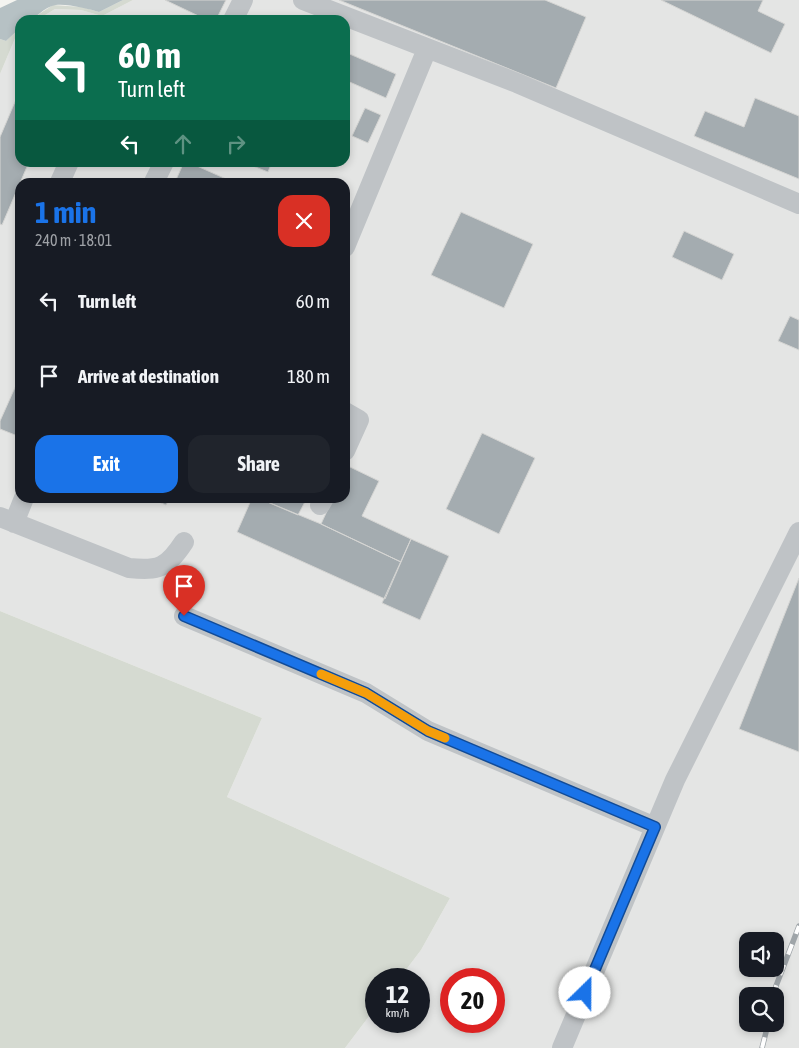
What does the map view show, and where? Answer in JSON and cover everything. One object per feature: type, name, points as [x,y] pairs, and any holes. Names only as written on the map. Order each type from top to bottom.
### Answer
[{"type":"lane","points":[[236,15],[243,0]]},
{"type":"lane","points":[[303,0],[341,15]]},
{"type":"lane","points":[[350,19],[516,83],[799,204]]},
{"type":"lane","points":[[350,235],[427,49]]},
{"type":"lane","points":[[350,415],[359,420],[350,440]]},
{"type":"lane","points":[[20,503],[7,520],[129,568],[148,570],[165,565],[178,552],[184,542]]},
{"type":"lane","points":[[562,1048],[675,780],[799,532]]},
{"type":"lane","points":[[184,616],[366,693],[428,731],[655,827]]},
{"type":"shaded area","points":[[17,0],[123,0],[99,12],[69,5],[56,5],[37,15],[15,15],[15,33],[6,41],[0,39],[0,8]]},
{"type":"shaded area","points":[[123,0],[133,0],[104,15],[81,10],[55,9],[45,15],[38,15],[53,5],[82,7],[99,12]]},
{"type":"shaded area","points":[[133,0],[799,0],[799,1048],[345,1048],[365,1022],[365,1033],[430,1033],[430,968],[407,968],[421,950],[450,898],[227,797],[262,718],[0,611],[0,74],[15,38],[15,167],[350,167],[350,15],[104,15]]},
{"type":"shaded area","points":[[55,9],[81,10],[98,15],[45,15]]},
{"type":"shaded area","points":[[15,33],[15,38],[0,74],[0,39],[6,41]]},
{"type":"shaded area","points":[[0,611],[262,718],[227,797],[450,898],[421,950],[407,968],[365,968],[365,1022],[345,1048],[0,1048]]},
{"type":"building","points":[[165,0],[226,0],[218,15],[196,15]]},
{"type":"building","points":[[339,0],[545,0],[586,17],[556,88]]},
{"type":"building","points":[[661,0],[763,0],[758,11],[785,24],[771,53]]},
{"type":"building","points":[[350,54],[396,74],[386,98],[350,82]]},
{"type":"building","points":[[755,98],[799,116],[799,179],[694,136],[705,111],[744,127]]},
{"type":"building","points":[[15,102],[15,167],[27,167],[22,178],[15,178],[15,195],[2,225],[0,224],[0,137]]},
{"type":"building","points":[[365,108],[381,115],[368,143],[352,136]]},
{"type":"building","points":[[182,167],[199,167],[224,178],[177,178]]},
{"type":"building","points":[[256,167],[270,167],[268,172]]},
{"type":"building","points":[[461,212],[533,244],[504,308],[431,275]]},
{"type":"building","points":[[684,231],[734,254],[722,280],[672,257]]},
{"type":"building","points":[[790,316],[799,320],[799,350],[778,341]]},
{"type":"building","points":[[15,387],[15,435],[0,429],[0,421]]},
{"type":"building","points":[[482,433],[535,458],[499,534],[446,509]]},
{"type":"building","points":[[350,467],[379,481],[362,516],[411,539],[401,562],[321,524],[331,503],[350,503]]},
{"type":"building","points":[[250,503],[270,503],[321,524],[401,562],[385,599],[237,532]]},
{"type":"building","points":[[270,503],[304,503],[298,515]]},
{"type":"building","points":[[411,539],[449,556],[420,620],[382,603]]},
{"type":"building","points":[[799,578],[799,752],[739,729]]},
{"type":"railway","points":[[776,987],[799,926]]},
{"type":"railway","points":[[762,1048],[766,1032]]},
{"type":"slow traffic","points":[[321,674],[366,693],[428,731],[445,738]]},
{"type":"route","points":[[184,616],[366,693],[428,731],[655,827],[585,993]]}]
